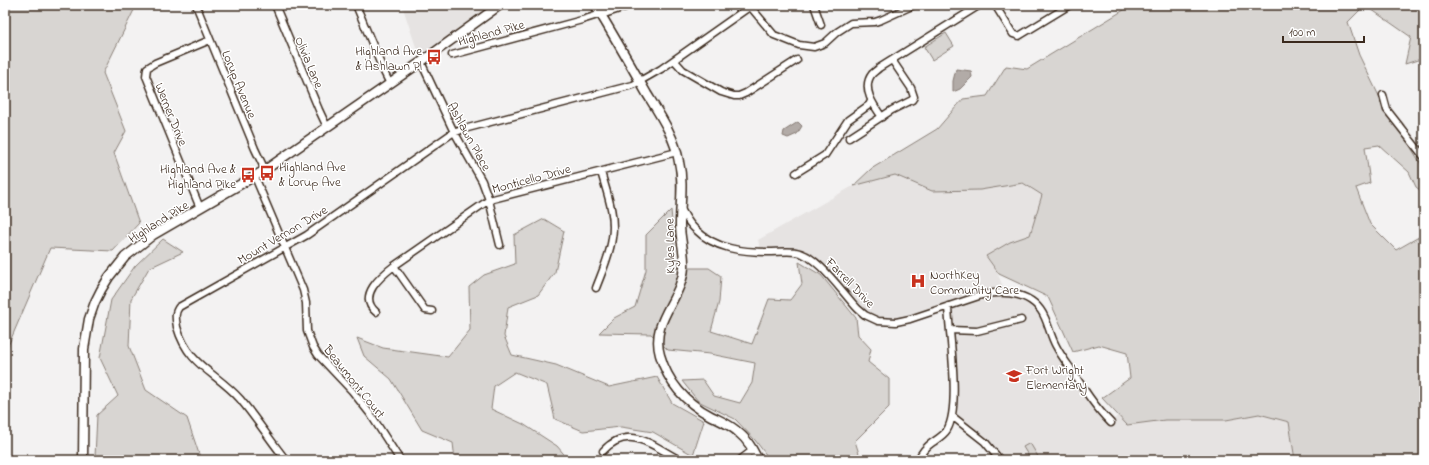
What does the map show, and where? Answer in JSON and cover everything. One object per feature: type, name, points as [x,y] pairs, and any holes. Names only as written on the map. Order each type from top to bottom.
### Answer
[{"type":"main road","name":"Highland Pike","points":[[82,460],[84,349],[89,319],[95,302],[108,277],[125,257],[153,235],[255,177],[390,84],[500,5]]},
{"type":"main road","name":"Kyles Lane","points":[[595,5],[671,136],[677,152],[682,180],[680,226],[684,268],[682,280],[677,292],[660,324],[658,337],[660,357],[673,384],[681,395],[695,407],[727,424],[738,432],[753,450],[758,460]]},
{"type":"main road","name":"Highland Pike","points":[[601,14],[628,5]]},
{"type":"street","name":"Lorup Avenue","points":[[196,5],[265,170]]},
{"type":"street","name":"Olivia Lane","points":[[275,5],[319,110],[328,126]]},
{"type":"street","points":[[356,5],[390,84]]},
{"type":"street","points":[[750,5],[774,35],[799,45],[814,47],[825,43],[841,29],[851,23],[875,22],[914,5]]},
{"type":"street","name":"Mount Vernon Drive","points":[[286,460],[236,395],[203,368],[187,350],[179,332],[175,314],[176,309],[183,303],[307,235],[454,132],[640,82],[674,60],[750,5]]},
{"type":"street","points":[[814,5],[822,25]]},
{"type":"street","points":[[882,117],[871,100],[868,86],[872,74],[980,5]]},
{"type":"street","points":[[995,5],[1013,34],[1019,36],[1070,5]]},
{"type":"street","name":"Highland Pike","points":[[452,55],[601,14]]},
{"type":"street","name":"Werner Drive","points":[[200,208],[146,76],[148,68],[154,63],[210,40]]},
{"type":"street","points":[[674,60],[683,70],[721,92],[734,96],[746,93],[797,60]]},
{"type":"street","points":[[849,138],[914,98],[911,88],[892,60]]},
{"type":"street","name":"Ashlawn Place","points":[[421,62],[454,132],[482,181],[489,200],[500,245]]},
{"type":"street","points":[[1383,95],[1387,110],[1424,157]]},
{"type":"street","points":[[796,173],[825,155],[848,120],[869,105],[871,100]]},
{"type":"street","name":"Monticello Drive","points":[[376,312],[372,309],[369,303],[370,293],[380,278],[394,266],[489,200],[677,152]]},
{"type":"street","points":[[596,288],[610,248],[613,228],[610,205],[601,172]]},
{"type":"street","name":"Beaumont Court","points":[[255,177],[303,290],[306,303],[307,331],[313,348],[371,415],[400,460]]},
{"type":"street","name":"Farrell Drive","points":[[681,209],[695,229],[710,240],[722,246],[742,251],[797,252],[814,260],[858,310],[878,321],[896,322],[982,295],[1004,292],[1017,294],[1034,304],[1044,316],[1052,338],[1060,353],[1086,393],[1101,413],[1111,423]]},
{"type":"street","points":[[394,266],[425,310],[432,311]]},
{"type":"street","points":[[918,460],[932,442],[944,434],[948,428],[952,416],[954,383],[948,306]]},
{"type":"street","points":[[950,330],[977,331],[1021,320]]},
{"type":"street","points":[[952,416],[984,442],[1000,460]]},
{"type":"street","points":[[603,451],[615,441],[623,437],[629,437],[640,439],[680,460]]},
{"type":"street","points":[[740,460],[753,450]]},
{"type":"shaded area","points":[[5,5],[132,5],[134,10],[103,73],[126,131],[114,153],[139,223],[113,251],[50,248],[5,353]]},
{"type":"shaded area","points":[[402,5],[500,5],[421,62]]},
{"type":"shaded area","points":[[1132,5],[1365,5],[1348,22],[1359,55],[1378,94],[1421,164],[1424,166],[1424,189],[1421,191],[1416,187],[1409,172],[1379,145],[1365,147],[1370,183],[1356,188],[1370,224],[1396,250],[1424,234],[1424,460],[1295,460],[1289,422],[1259,414],[1226,420],[1165,420],[1127,425],[1102,398],[1130,378],[1127,353],[1099,345],[1073,352],[1048,297],[999,274],[986,256],[1010,242],[1030,235],[1042,195],[1023,183],[980,190],[932,191],[895,175],[853,186],[871,169],[937,129],[963,99],[987,96],[1006,66],[1027,69]]},
{"type":"shaded area","points":[[1365,5],[1424,5],[1424,58],[1405,64],[1411,37]]},
{"type":"shaded area","points":[[946,33],[954,46],[932,60],[924,47]]},
{"type":"shaded area","points":[[956,69],[971,71],[972,77],[960,89],[953,92],[953,81]]},
{"type":"shaded area","points":[[798,122],[802,126],[797,134],[788,138],[783,136],[784,131]]},
{"type":"shaded area","points":[[895,175],[932,191],[980,190],[1023,183],[1042,195],[1030,235],[1010,242],[986,256],[997,272],[1005,292],[1017,294],[1040,310],[1052,337],[1111,423],[1118,415],[1128,425],[1164,420],[1226,420],[1259,414],[1289,422],[1295,460],[1000,460],[955,417],[952,408],[948,306],[896,322],[870,318],[822,268],[797,252],[761,252],[758,240],[853,186]]},
{"type":"shaded area","points":[[671,210],[676,266],[684,268],[709,268],[721,276],[719,302],[711,331],[752,344],[769,299],[790,300],[802,284],[799,262],[821,275],[856,318],[858,335],[871,349],[868,362],[889,379],[889,407],[855,441],[861,460],[770,460],[755,440],[735,419],[698,401],[682,381],[703,380],[714,396],[740,403],[752,383],[755,363],[710,354],[668,350],[651,334],[599,333],[614,318],[635,307],[646,270],[646,235]]},
{"type":"shaded area","points":[[544,219],[564,231],[555,272],[538,295],[508,307],[504,336],[512,355],[556,365],[609,387],[657,377],[672,403],[704,421],[693,455],[653,432],[621,427],[583,431],[555,419],[547,385],[515,372],[494,386],[491,409],[523,424],[557,446],[569,460],[455,460],[453,443],[422,430],[391,379],[364,356],[357,338],[383,348],[448,357],[470,330],[469,287],[484,275],[515,264],[514,235]]},
{"type":"shaded area","points":[[163,239],[183,252],[149,268],[131,299],[129,346],[146,390],[187,418],[201,460],[98,460],[95,457],[97,415],[118,396],[100,358],[111,300],[135,266]]},
{"type":"shaded area","points":[[1030,443],[1040,460],[1031,460],[1023,447]]},
{"type":"place","name":"Highland Ave & Ashlawn Pl","points":[[434,57]]},
{"type":"place","name":"Highland Ave & Lorup Ave","points":[[267,173]]},
{"type":"place","name":"Highland Ave & Highland Pike","points":[[248,175]]},
{"type":"place","name":"NorthKey Community Care","points":[[918,281]]},
{"type":"place","name":"Fort Wright Elementary","points":[[1014,376]]}]
